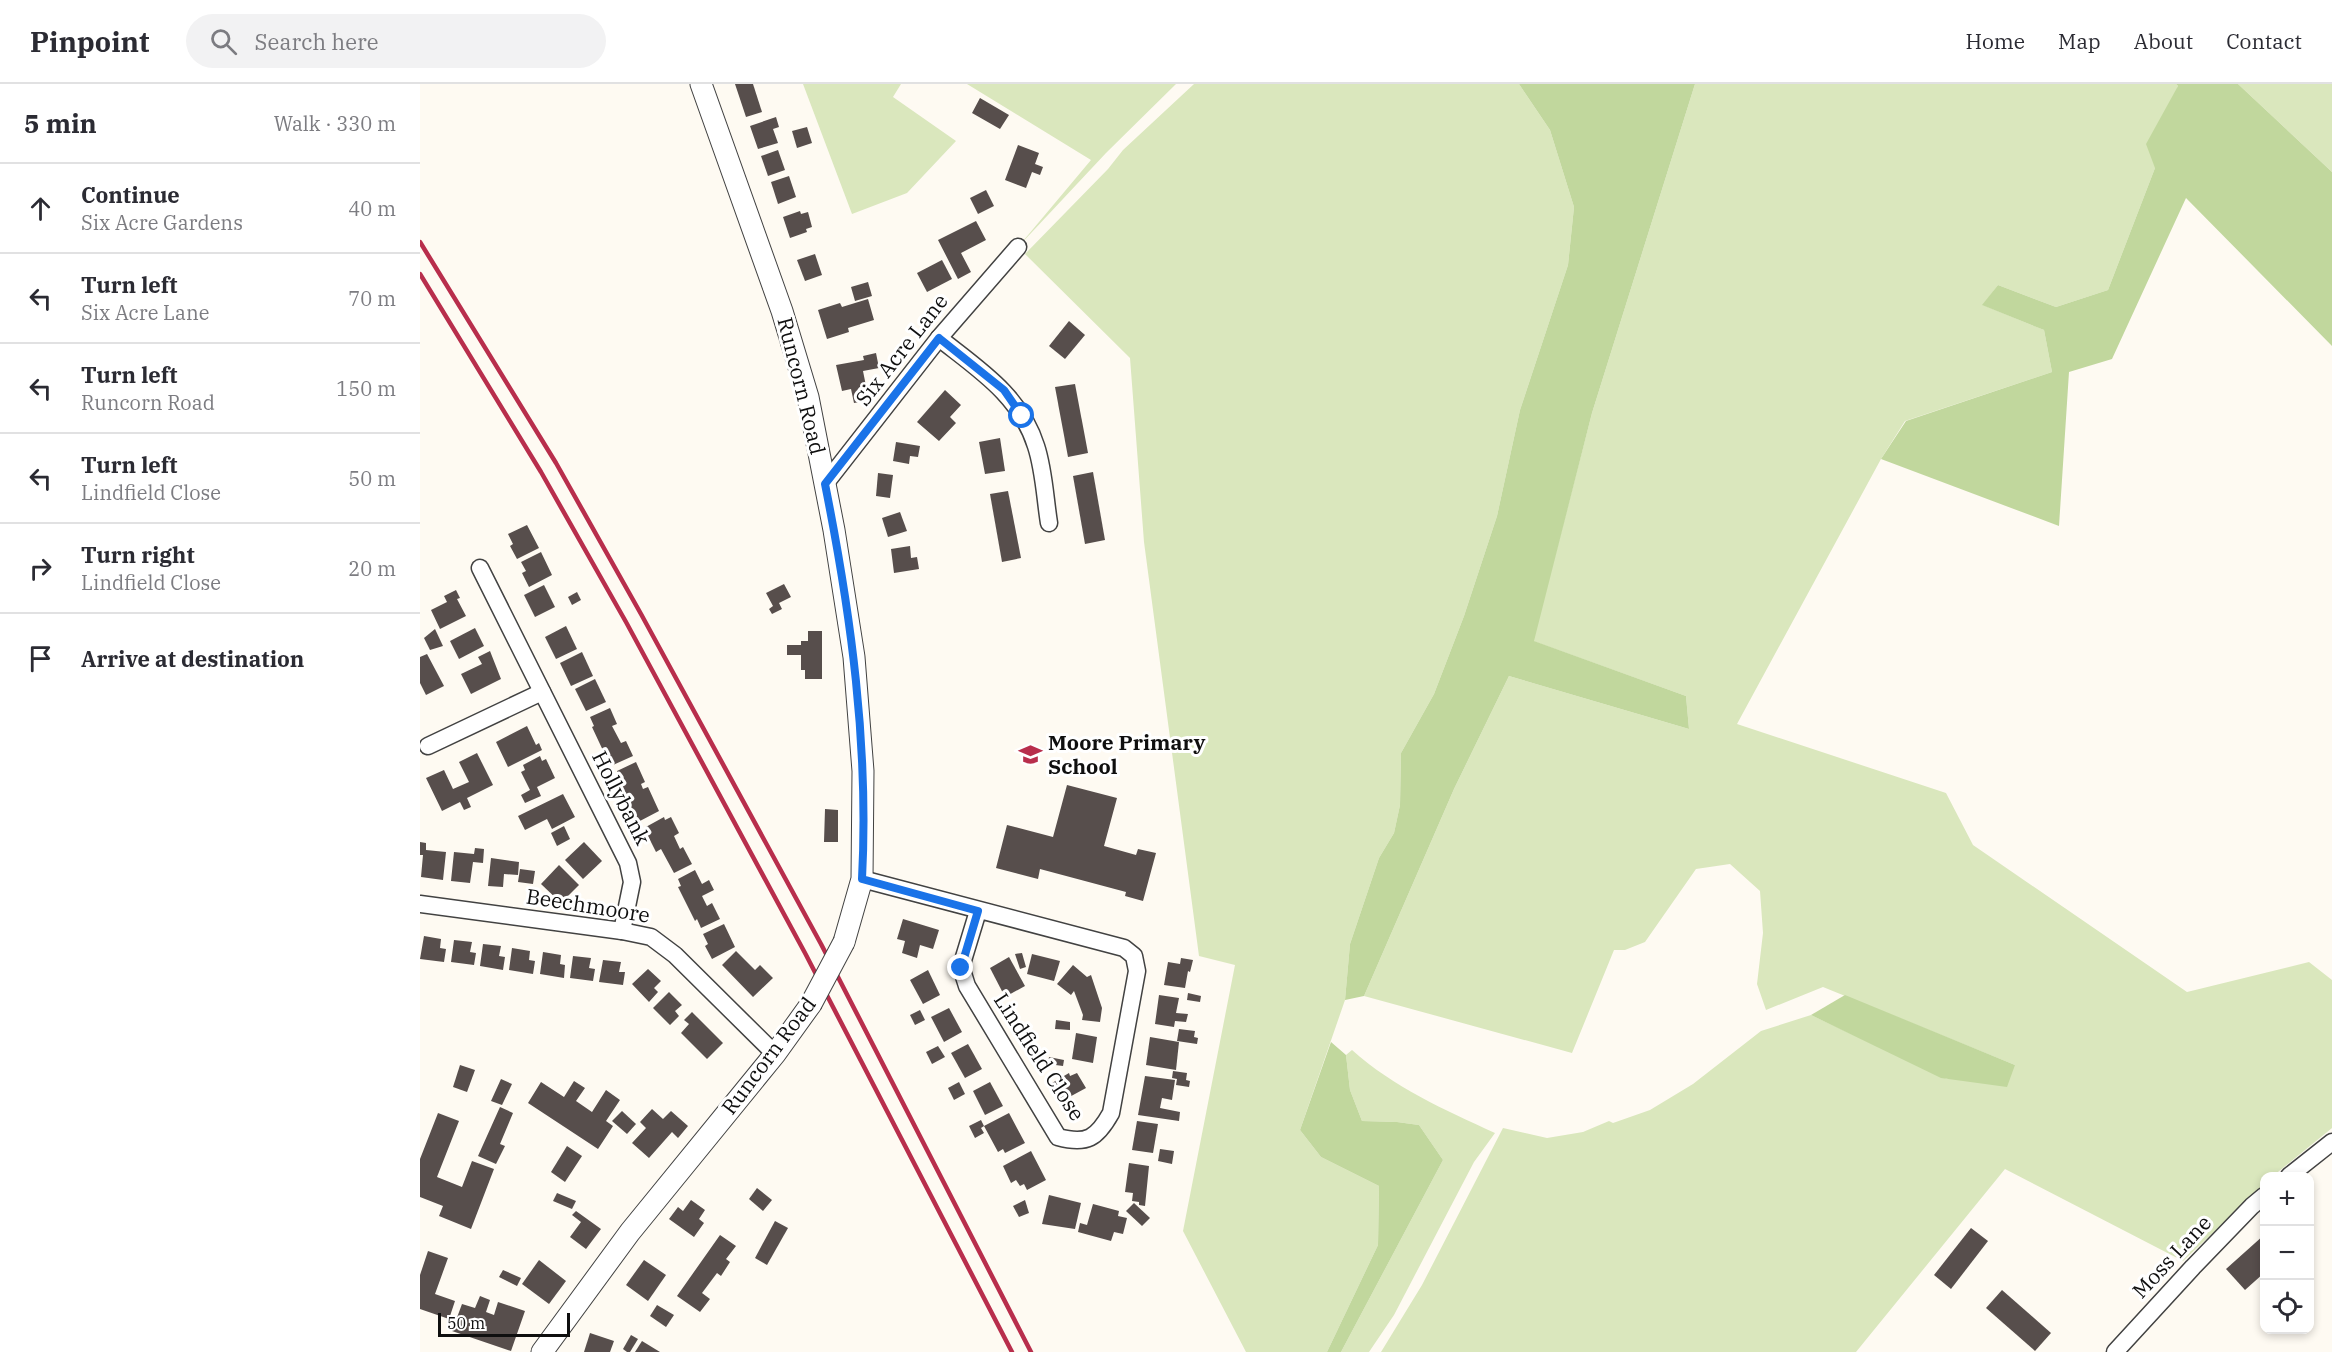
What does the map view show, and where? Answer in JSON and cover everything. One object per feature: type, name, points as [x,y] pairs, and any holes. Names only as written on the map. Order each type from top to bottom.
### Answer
[{"type":"street","name":"Runcorn Road","points":[[542,1352],[630,1232],[775,1054],[811,1004],[844,942],[862,879],[863,771],[855,667],[825,484],[808,397],[782,311],[701,84]]},
{"type":"street","name":"Six Acre Lane","points":[[825,484],[939,338],[1018,247]]},
{"type":"street","points":[[939,338],[1004,390],[1022,416],[1036,446],[1049,523]]},
{"type":"street","name":"Hollybank","points":[[480,568],[628,863],[632,882],[622,931]]},
{"type":"street","points":[[428,746],[542,692]]},
{"type":"street","name":"Lindfield Close","points":[[862,879],[1124,948],[1134,956],[1137,971],[1111,1113],[1102,1128],[1088,1140],[1072,1141],[1059,1137],[967,986],[961,968],[978,911]]},
{"type":"street","name":"Beechmoore","points":[[420,904],[622,931],[651,937],[675,955],[775,1054]]},
{"type":"street","points":[[2294,1172],[2332,1142]]},
{"type":"street","name":"Moss Lane","points":[[2115,1352],[2193,1267],[2260,1200]]},
{"type":"green space","points":[[803,84],[901,84],[893,97],[956,141],[907,193],[852,214]]},
{"type":"green space","points":[[967,84],[1176,84],[1106,153],[1018,247],[1091,160]]},
{"type":"green space","points":[[1194,84],[1519,84],[1550,130],[1574,207],[1568,265],[1520,410],[1497,516],[1464,616],[1434,694],[1401,753],[1400,805],[1394,833],[1379,858],[1350,944],[1345,1000],[1300,1130],[1321,1157],[1379,1186],[1378,1245],[1327,1352],[1246,1352],[1183,1231],[1235,965],[1199,956],[1144,542],[1130,358],[1025,254],[1108,169],[1123,150]]},
{"type":"green space","points":[[1519,84],[1695,84],[1592,413],[1534,641],[1686,696],[1689,729],[1509,676],[1454,789],[1364,996],[1345,1000],[1350,944],[1379,858],[1394,833],[1400,805],[1401,753],[1434,694],[1464,616],[1497,516],[1520,410],[1568,265],[1574,207],[1550,130]]},
{"type":"green space","points":[[1695,84],[2176,84],[2178,86],[2155,168],[2108,290],[2056,307],[1998,285],[1983,305],[2044,330],[2052,372],[1905,421],[1881,459],[1737,724],[1946,793],[1973,845],[2187,992],[2309,962],[2332,980],[2332,1128],[2278,1172],[2260,1172],[2260,1189],[2183,1261],[2005,1169],[1856,1352],[1381,1352],[1422,1285],[1503,1128],[1547,1138],[1583,1132],[1609,1121],[1613,1123],[1650,1110],[1693,1084],[1761,1031],[1811,1015],[1947,1079],[2015,1065],[1823,987],[1766,1010],[1757,984],[1763,933],[1760,891],[1730,864],[1696,869],[1645,942],[1625,950],[1614,950],[1572,1053],[1364,996],[1454,789],[1509,676],[1689,729],[1686,696],[1533,641],[1592,413]]},
{"type":"green space","points":[[2176,84],[2238,84],[2332,172],[2332,346],[2186,198],[2112,359],[2069,372],[2059,526],[1881,459],[1906,421],[2052,372],[2044,330],[1982,305],[1998,285],[2056,307],[2108,290],[2155,168],[2146,144],[2178,86]]},
{"type":"green space","points":[[2238,84],[2332,84],[2332,172]]},
{"type":"green space","points":[[1845,995],[2015,1065],[2007,1087],[1941,1078],[1811,1015]]},
{"type":"green space","points":[[1331,1042],[1346,1055],[1350,1090],[1362,1121],[1419,1125],[1443,1160],[1341,1352],[1327,1352],[1378,1245],[1379,1186],[1321,1157],[1300,1130]]},
{"type":"green space","points":[[1352,1050],[1402,1086],[1495,1133],[1474,1162],[1394,1315],[1369,1352],[1341,1352],[1443,1160],[1419,1125],[1362,1121],[1350,1090],[1346,1055]]},
{"type":"building","points":[[735,84],[753,84],[762,112],[746,117]]},
{"type":"building","points":[[980,98],[1009,115],[1000,129],[972,113]]},
{"type":"building","points":[[776,117],[779,127],[773,129],[778,143],[758,149],[750,126]]},
{"type":"building","points":[[807,127],[812,143],[797,148],[792,131]]},
{"type":"building","points":[[1018,145],[1039,153],[1035,164],[1043,167],[1040,175],[1032,172],[1026,188],[1005,180]]},
{"type":"building","points":[[778,150],[785,170],[768,176],[761,156]]},
{"type":"building","points":[[789,176],[796,197],[778,204],[771,182]]},
{"type":"building","points":[[986,190],[994,206],[978,214],[970,198]]},
{"type":"building","points":[[800,211],[801,214],[808,212],[812,227],[806,229],[807,232],[790,238],[783,217]]},
{"type":"building","points":[[976,221],[986,240],[961,253],[971,272],[958,279],[938,240]]},
{"type":"building","points":[[815,254],[822,275],[805,281],[797,260]]},
{"type":"building","points":[[942,260],[952,279],[927,292],[917,273]]},
{"type":"building","points":[[868,282],[872,296],[855,301],[851,287]]},
{"type":"building","points":[[868,299],[874,320],[848,328],[849,332],[827,339],[818,310],[840,303],[842,307]]},
{"type":"building","points":[[1069,321],[1085,335],[1065,359],[1049,346]]},
{"type":"building","points":[[876,353],[879,368],[863,371],[866,386],[862,387],[865,401],[854,403],[851,389],[842,391],[836,365],[864,360],[863,356]]},
{"type":"building","points":[[1075,384],[1088,453],[1068,457],[1055,387]]},
{"type":"building","points":[[945,390],[961,405],[950,417],[956,423],[939,441],[917,422]]},
{"type":"building","points":[[1000,438],[1005,471],[985,474],[979,442]]},
{"type":"building","points":[[896,442],[920,446],[918,457],[910,456],[909,464],[893,461]]},
{"type":"building","points":[[1093,472],[1105,540],[1085,544],[1073,476]]},
{"type":"building","points":[[878,473],[893,475],[890,498],[876,496]]},
{"type":"building","points":[[1008,491],[1021,558],[1002,562],[990,494]]},
{"type":"building","points":[[900,512],[907,531],[888,537],[882,518]]},
{"type":"building","points":[[527,525],[539,548],[517,559],[510,546],[513,544],[508,534]]},
{"type":"building","points":[[910,546],[911,558],[917,557],[919,569],[894,573],[891,549]]},
{"type":"building","points":[[541,552],[552,575],[529,587],[522,573],[526,571],[521,562]]},
{"type":"building","points":[[784,584],[791,597],[779,603],[782,609],[772,614],[769,609],[773,606],[766,593]]},
{"type":"building","points":[[544,585],[555,607],[535,617],[524,595]]},
{"type":"building","points":[[456,590],[460,598],[457,599],[466,616],[440,629],[431,610],[447,602],[444,596]]},
{"type":"building","points":[[577,592],[581,600],[572,605],[568,597]]},
{"type":"building","points":[[566,626],[577,649],[556,659],[545,637]]},
{"type":"building","points":[[475,628],[484,646],[459,659],[450,641]]},
{"type":"building","points":[[435,629],[443,646],[430,650],[424,638]]},
{"type":"building","points":[[808,631],[822,631],[822,679],[805,679],[805,670],[801,670],[801,655],[787,655],[787,645],[801,645],[801,641],[808,641]]},
{"type":"building","points":[[490,651],[501,679],[471,694],[461,674],[482,664],[478,657]]},
{"type":"building","points":[[582,652],[593,676],[571,686],[560,663]]},
{"type":"building","points":[[427,654],[444,686],[426,695],[420,683],[420,657]]},
{"type":"building","points":[[595,679],[606,702],[586,711],[575,689]]},
{"type":"building","points":[[610,708],[617,724],[612,726],[621,743],[626,741],[633,756],[613,765],[609,758],[607,759],[592,727],[594,726],[590,717]]},
{"type":"building","points":[[527,726],[536,745],[539,743],[542,750],[508,767],[496,742]]},
{"type":"building","points":[[477,753],[493,785],[467,798],[471,807],[464,810],[460,802],[442,811],[426,778],[444,770],[453,789],[469,782],[459,762]]},
{"type":"building","points":[[540,756],[542,761],[546,759],[555,778],[537,787],[541,796],[525,803],[521,795],[530,790],[521,772],[525,770],[523,765]]},
{"type":"building","points":[[636,762],[645,782],[641,784],[643,789],[648,787],[659,811],[638,822],[619,782],[622,781],[617,771]]},
{"type":"building","points":[[1067,785],[1117,798],[1104,846],[1136,855],[1138,849],[1156,853],[1143,901],[1125,896],[1126,892],[1040,869],[1038,879],[996,868],[1007,825],[1053,837]]},
{"type":"building","points":[[563,794],[575,817],[552,829],[547,819],[525,830],[518,816]]},
{"type":"building","points":[[825,809],[838,810],[838,842],[824,842]]},
{"type":"building","points":[[664,817],[665,820],[671,817],[679,833],[674,836],[680,849],[683,847],[692,864],[674,873],[661,849],[656,852],[644,828]]},
{"type":"building","points":[[564,826],[570,839],[557,846],[551,833]]},
{"type":"building","points":[[420,842],[426,843],[426,850],[446,852],[443,880],[421,877],[423,855],[420,855]]},
{"type":"building","points":[[584,842],[602,861],[583,879],[565,860]]},
{"type":"building","points":[[475,848],[484,849],[483,863],[473,862],[470,883],[451,881],[454,852],[474,854]]},
{"type":"building","points":[[491,858],[519,862],[518,875],[504,874],[503,887],[488,886]]},
{"type":"building","points":[[559,865],[579,885],[561,903],[541,884]]},
{"type":"building","points":[[520,869],[535,871],[533,884],[518,882]]},
{"type":"building","points":[[695,870],[702,884],[709,880],[714,890],[702,896],[707,906],[712,903],[720,919],[701,928],[697,919],[695,921],[678,887],[681,886],[678,879]]},
{"type":"building","points":[[903,919],[939,930],[933,949],[920,945],[917,958],[902,953],[905,941],[897,939]]},
{"type":"building","points":[[724,924],[735,947],[712,959],[705,946],[708,944],[703,934]]},
{"type":"building","points":[[424,936],[441,939],[440,948],[446,949],[444,962],[420,959]]},
{"type":"building","points":[[454,940],[472,942],[470,952],[476,953],[474,965],[451,962]]},
{"type":"building","points":[[483,944],[501,946],[499,956],[505,957],[503,970],[480,966]]},
{"type":"building","points":[[512,948],[530,951],[529,960],[535,961],[533,974],[509,970]]},
{"type":"building","points":[[736,951],[755,970],[760,965],[773,978],[753,997],[722,965]]},
{"type":"building","points":[[543,952],[561,955],[560,964],[565,965],[564,978],[540,974]]},
{"type":"building","points":[[1022,953],[1026,967],[1020,969],[1015,954]]},
{"type":"building","points":[[1032,954],[1060,961],[1054,981],[1027,974]]},
{"type":"building","points":[[573,956],[591,958],[589,968],[595,969],[593,981],[570,978]]},
{"type":"building","points":[[1009,957],[1025,986],[1005,997],[990,968]]},
{"type":"building","points":[[1181,958],[1193,960],[1185,988],[1164,985],[1168,962],[1180,964]]},
{"type":"building","points":[[603,960],[621,962],[619,972],[625,972],[623,985],[599,982]]},
{"type":"building","points":[[1073,965],[1087,977],[1091,975],[1102,1008],[1100,1022],[1082,1020],[1083,1015],[1074,991],[1071,995],[1057,984]]},
{"type":"building","points":[[648,969],[661,981],[654,988],[658,992],[649,1002],[632,984]]},
{"type":"building","points":[[928,970],[940,995],[923,1004],[910,980]]},
{"type":"building","points":[[669,992],[682,1005],[675,1011],[679,1016],[670,1025],[653,1008]]},
{"type":"building","points":[[1188,993],[1201,996],[1200,1002],[1187,1000]]},
{"type":"building","points":[[1159,995],[1179,998],[1176,1013],[1188,1014],[1186,1022],[1175,1021],[1174,1027],[1155,1024]]},
{"type":"building","points":[[949,1008],[962,1032],[944,1042],[931,1017]]},
{"type":"building","points":[[920,1010],[925,1020],[915,1025],[910,1015]]},
{"type":"building","points":[[692,1012],[723,1043],[707,1059],[681,1033],[689,1024],[684,1020]]},
{"type":"building","points":[[1056,1020],[1070,1022],[1070,1030],[1055,1029]]},
{"type":"building","points":[[1179,1029],[1195,1031],[1194,1037],[1198,1038],[1197,1044],[1177,1041]]},
{"type":"building","points":[[1076,1033],[1097,1037],[1093,1063],[1072,1059]]},
{"type":"building","points":[[1150,1037],[1179,1042],[1176,1070],[1146,1065]]},
{"type":"building","points":[[968,1044],[982,1069],[965,1078],[951,1053]]},
{"type":"building","points":[[938,1046],[945,1057],[932,1064],[926,1052]]},
{"type":"building","points":[[1049,1057],[1064,1060],[1063,1066],[1048,1064]]},
{"type":"building","points":[[460,1065],[475,1070],[467,1092],[453,1087]]},
{"type":"building","points":[[1173,1071],[1187,1073],[1186,1080],[1190,1081],[1189,1087],[1176,1085],[1177,1079],[1172,1078]]},
{"type":"building","points":[[1069,1073],[1070,1076],[1077,1073],[1086,1088],[1062,1101],[1052,1083]]},
{"type":"building","points":[[1145,1076],[1175,1080],[1172,1100],[1162,1098],[1160,1108],[1180,1112],[1179,1121],[1138,1115]]},
{"type":"building","points":[[501,1079],[512,1084],[502,1105],[491,1101]]},
{"type":"building","points":[[574,1081],[585,1088],[576,1101],[592,1112],[606,1090],[620,1100],[606,1121],[613,1126],[598,1149],[528,1103],[541,1082],[564,1097]]},
{"type":"building","points":[[959,1082],[965,1094],[954,1100],[948,1088]]},
{"type":"building","points":[[990,1082],[1003,1106],[985,1115],[973,1091]]},
{"type":"building","points":[[500,1107],[513,1113],[500,1144],[505,1146],[496,1164],[478,1156]]},
{"type":"building","points":[[652,1109],[663,1119],[671,1111],[688,1126],[678,1138],[672,1132],[649,1158],[632,1143],[646,1128],[640,1122]]},
{"type":"building","points":[[622,1111],[636,1124],[627,1134],[612,1121]]},
{"type":"building","points":[[438,1113],[459,1121],[437,1177],[462,1187],[472,1161],[494,1169],[471,1229],[439,1216],[443,1206],[420,1197],[420,1159]]},
{"type":"building","points":[[1009,1113],[1025,1143],[1005,1153],[1003,1149],[998,1152],[984,1126]]},
{"type":"building","points":[[981,1120],[984,1133],[975,1138],[969,1126]]},
{"type":"building","points":[[1137,1121],[1158,1124],[1153,1153],[1132,1150]]},
{"type":"building","points":[[567,1146],[582,1156],[565,1182],[551,1172]]},
{"type":"building","points":[[1160,1149],[1174,1151],[1172,1164],[1158,1161]]},
{"type":"building","points":[[1031,1151],[1046,1180],[1027,1190],[1024,1184],[1020,1186],[1016,1180],[1011,1183],[1003,1166]]},
{"type":"building","points":[[1129,1163],[1149,1166],[1145,1206],[1132,1201],[1133,1193],[1125,1192]]},
{"type":"building","points":[[757,1188],[772,1200],[763,1211],[749,1199]]},
{"type":"building","points":[[557,1193],[576,1201],[572,1209],[553,1201]]},
{"type":"building","points":[[1049,1195],[1081,1203],[1075,1229],[1042,1224]]},
{"type":"building","points":[[691,1200],[705,1210],[699,1219],[704,1223],[694,1237],[669,1219],[678,1207],[683,1211]]},
{"type":"building","points":[[1025,1200],[1029,1213],[1019,1217],[1013,1206]]},
{"type":"building","points":[[1134,1203],[1150,1218],[1142,1226],[1126,1211]]},
{"type":"building","points":[[1093,1204],[1119,1211],[1118,1216],[1127,1218],[1123,1234],[1114,1232],[1111,1241],[1078,1232],[1080,1223],[1087,1225]]},
{"type":"building","points":[[576,1211],[601,1229],[586,1249],[570,1237],[581,1222],[572,1215]]},
{"type":"building","points":[[775,1221],[788,1228],[767,1265],[755,1258]]},
{"type":"building","points":[[1971,1228],[1988,1241],[1951,1289],[1934,1275]]},
{"type":"building","points":[[720,1235],[736,1246],[726,1259],[730,1262],[721,1276],[717,1273],[702,1293],[710,1299],[700,1312],[677,1296]]},
{"type":"building","points":[[2260,1239],[2260,1277],[2245,1290],[2226,1269]]},
{"type":"building","points":[[428,1251],[448,1258],[435,1294],[455,1301],[449,1319],[420,1309],[420,1275]]},
{"type":"building","points":[[539,1260],[566,1281],[549,1304],[522,1284]]},
{"type":"building","points":[[644,1260],[666,1275],[648,1301],[626,1285]]},
{"type":"building","points":[[503,1270],[521,1278],[517,1286],[499,1277]]},
{"type":"building","points":[[2002,1290],[2051,1333],[2035,1351],[1986,1308]]},
{"type":"building","points":[[480,1296],[490,1300],[486,1312],[494,1315],[498,1302],[525,1311],[511,1351],[452,1331],[462,1304],[475,1308]]},
{"type":"building","points":[[657,1305],[674,1315],[666,1327],[650,1316]]},
{"type":"building","points":[[590,1333],[614,1341],[610,1352],[584,1352]]},
{"type":"building","points":[[631,1335],[638,1339],[630,1352],[627,1352],[623,1349]]},
{"type":"building","points":[[642,1341],[660,1352],[635,1352]]},
{"type":"railway","points":[[420,242],[556,463],[641,614],[821,944],[1031,1352]]},
{"type":"railway","points":[[420,274],[541,472],[626,622],[805,953],[1012,1352]]},
{"type":"place","name":"Moore Primary School","points":[[1030,755]]},
{"type":"route","points":[[961,968],[978,911],[862,879],[863,771],[859,708],[854,657],[825,484],[939,338],[1004,390],[1022,416]]}]
